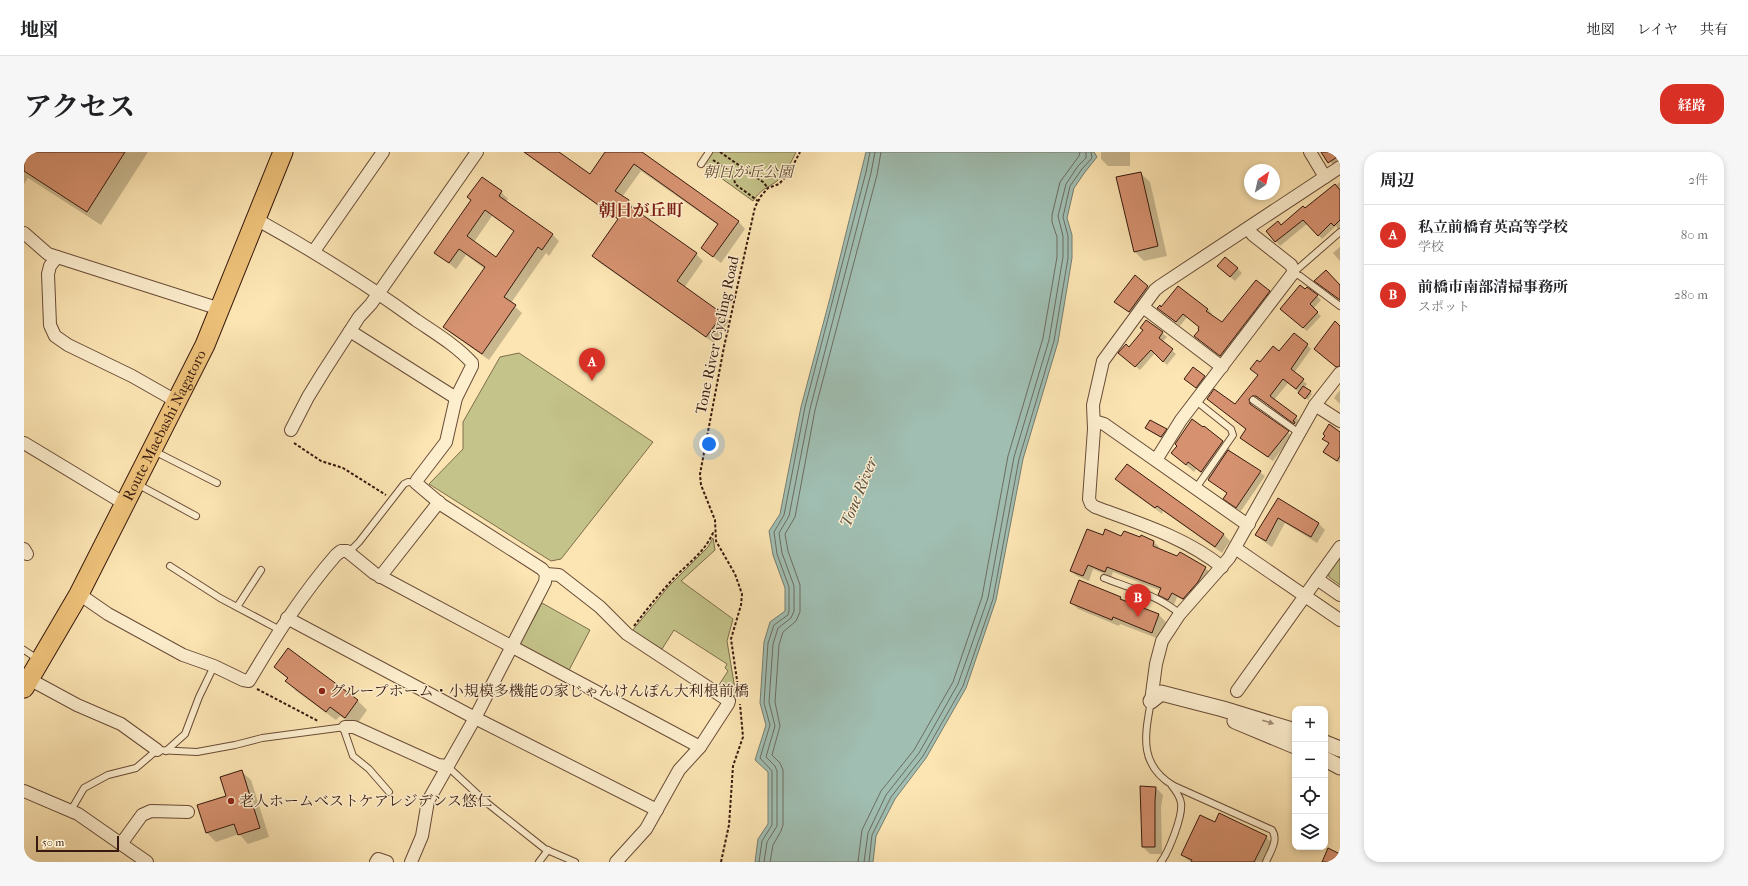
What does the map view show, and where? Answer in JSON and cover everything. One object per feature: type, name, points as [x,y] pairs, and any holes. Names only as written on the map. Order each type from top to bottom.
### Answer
[{"type":"main road","name":"Route Maebashi Nagatoro","points":[[27,683],[79,594],[205,345],[283,152]]},
{"type":"street","points":[[314,251],[383,152]]},
{"type":"street","points":[[291,430],[308,397],[359,317],[378,294],[477,152]]},
{"type":"street","points":[[1310,152],[1325,177]]},
{"type":"street","points":[[1222,567],[1214,560],[1178,539],[1094,507],[1090,504],[1094,421],[1093,405],[1103,361],[1160,286],[1340,167]]},
{"type":"street","points":[[256,219],[314,251],[446,340],[472,363],[472,366],[456,398],[446,442],[416,480],[416,484],[439,502],[542,569],[546,574],[559,576],[600,607],[626,634],[729,701],[700,746],[679,770],[657,810],[638,839],[616,862]]},
{"type":"street","points":[[1156,460],[1181,420],[1293,273],[1291,265],[1253,235],[1248,229]]},
{"type":"street","points":[[24,233],[48,254],[220,309]]},
{"type":"street","points":[[57,257],[50,266],[48,274],[50,325],[55,336],[68,345],[132,376],[176,401]]},
{"type":"street","points":[[1143,307],[1222,367]]},
{"type":"street","points":[[350,331],[456,398]]},
{"type":"street","points":[[1151,701],[1158,652],[1162,641],[1180,614],[1222,567],[1235,548],[1315,405],[1340,373]]},
{"type":"street","points":[[1315,405],[1340,421]]},
{"type":"street","points":[[1094,421],[1104,424],[1244,523],[1249,524]]},
{"type":"street","points":[[24,443],[125,504]]},
{"type":"street","points":[[380,576],[439,502]]},
{"type":"street","points":[[1238,691],[1340,547]]},
{"type":"street","points":[[1235,548],[1340,620]]},
{"type":"street","points":[[79,594],[108,614],[183,655],[214,666],[243,680],[249,681],[287,618],[313,581],[336,555],[344,550],[349,552],[369,570],[700,746]]},
{"type":"street","points":[[411,862],[422,836],[426,805],[475,718],[545,582],[546,574]]},
{"type":"street","points":[[1317,579],[1340,595]]},
{"type":"street","points":[[287,618],[475,718],[657,810]]},
{"type":"street","points":[[27,683],[121,724],[161,750]]},
{"type":"street","points":[[1151,701],[1161,693],[1223,709],[1292,730]]},
{"type":"street","points":[[1151,701],[1214,714],[1292,745]]},
{"type":"street","points":[[345,727],[354,727],[438,765],[447,766]]},
{"type":"street","points":[[1328,744],[1340,749]]},
{"type":"street","points":[[1328,761],[1340,767]]},
{"type":"street","points":[[24,791],[70,812],[78,814],[147,862]]},
{"type":"street","points":[[121,844],[142,815],[151,811],[188,812]]},
{"type":"street","points":[[376,862],[378,859],[387,862]]},
{"type":"lane","points":[[701,164],[708,154]]},
{"type":"lane","points":[[1340,232],[1293,273],[1300,276],[1340,306]]},
{"type":"lane","points":[[1253,400],[1299,434]]},
{"type":"lane","points":[[1196,401],[1231,429],[1233,435],[1196,488]]},
{"type":"lane","points":[[152,450],[217,483]]},
{"type":"lane","points":[[349,552],[359,542],[404,484],[408,482],[416,484]]},
{"type":"lane","points":[[136,483],[196,516]]},
{"type":"lane","points":[[170,566],[237,607],[280,630]]},
{"type":"lane","points":[[237,607],[261,570]]},
{"type":"lane","points":[[1104,578],[1153,597],[1173,608],[1180,614]]},
{"type":"lane","points":[[24,650],[40,661]]},
{"type":"lane","points":[[70,812],[84,788],[108,776],[136,768],[185,734],[199,697],[214,666]]},
{"type":"lane","points":[[1151,701],[1145,731],[1149,758],[1153,766],[1179,796],[1181,811],[1161,862]]},
{"type":"lane","points":[[161,750],[197,752],[262,738],[345,727],[344,730],[353,756],[369,769],[389,792]]},
{"type":"lane","points":[[447,766],[493,808],[548,850],[575,862]]},
{"type":"lane","points":[[1168,782],[1272,830],[1276,835],[1275,841],[1266,862]]},
{"type":"lane","points":[[539,862],[548,850]]},
{"type":"path","points":[[720,152],[763,182],[768,188]]},
{"type":"path","name":"Tone River Cycling Road","points":[[721,862],[729,825],[733,766],[743,737],[740,700],[731,639],[741,605],[742,594],[735,574],[716,541],[715,520],[700,485],[700,474],[724,347],[754,212],[758,201],[768,188],[779,184],[789,173],[800,152]]},
{"type":"path","points":[[708,154],[729,172],[735,179],[735,184],[758,201]]},
{"type":"path","points":[[294,443],[321,461],[343,468],[392,499]]},
{"type":"path","points":[[626,634],[676,576],[707,546],[712,534],[715,533]]},
{"type":"path","points":[[249,681],[255,688],[331,729]]},
{"type":"green space","name":"朝日が丘公園","points":[[712,152],[796,152],[783,175],[756,196],[753,201],[703,165]]},
{"type":"green space","points":[[519,353],[653,442],[561,559],[551,561],[429,484],[463,449],[463,422],[500,357]]},
{"type":"green space","points":[[713,538],[715,550],[681,581],[733,619],[727,641],[736,695],[734,696],[717,688],[728,671],[725,668],[727,664],[674,630],[662,649],[632,631],[669,586],[708,547]]},
{"type":"green space","points":[[1340,553],[1340,585],[1329,577],[1328,570]]},
{"type":"green space","points":[[542,603],[590,630],[568,672],[520,644]]},
{"type":"water","name":"Tone River","points":[[866,152],[1094,152],[1097,157],[1074,188],[1067,218],[1072,235],[1072,258],[1058,342],[1023,459],[996,600],[966,688],[926,758],[895,799],[876,836],[873,862],[755,862],[758,839],[768,824],[768,772],[755,760],[766,725],[760,703],[764,642],[770,622],[785,611],[785,588],[773,555],[769,531],[780,514],[801,407]]},
{"type":"building","points":[[24,152],[125,152],[87,212],[24,171]]},
{"type":"building","points":[[524,152],[559,152],[590,174],[605,152],[642,152],[739,221],[713,257],[701,248],[718,224],[634,164],[615,191],[629,200],[627,204],[697,253],[677,281],[723,314],[706,337],[592,256],[618,219]]},
{"type":"building","points":[[1321,152],[1340,152],[1340,155],[1328,163]]},
{"type":"building","points":[[1141,172],[1158,246],[1134,252],[1116,177]]},
{"type":"building","points":[[482,177],[502,191],[499,196],[553,234],[542,250],[538,247],[504,297],[516,305],[482,354],[443,327],[485,267],[459,249],[449,263],[434,253],[471,200],[467,197]],"holes":[[[485,210],[514,231],[496,257],[467,236]]]},
{"type":"building","points":[[1335,184],[1340,190],[1340,220],[1334,226],[1331,223],[1318,236],[1303,220],[1275,242],[1266,231],[1278,221],[1281,225],[1303,206],[1305,208]]},
{"type":"building","points":[[1225,257],[1238,268],[1230,277],[1217,266]]},
{"type":"building","points":[[1326,270],[1340,285],[1340,300],[1314,281]]},
{"type":"building","points":[[1135,275],[1148,286],[1129,312],[1114,302]]},
{"type":"building","points":[[1256,280],[1270,291],[1220,356],[1194,336],[1199,330],[1199,327],[1183,314],[1176,322],[1157,308],[1160,305],[1161,307],[1178,286],[1208,309],[1206,311],[1222,322]]},
{"type":"building","points":[[1300,285],[1305,289],[1307,287],[1318,295],[1310,304],[1318,312],[1303,328],[1280,309]]},
{"type":"building","points":[[1146,320],[1163,332],[1159,338],[1173,349],[1163,362],[1151,350],[1135,367],[1118,353],[1126,344],[1129,347],[1143,330],[1140,328]]},
{"type":"building","points":[[1335,321],[1340,326],[1340,366],[1336,367],[1314,349]]},
{"type":"building","points":[[1294,333],[1308,344],[1291,369],[1304,379],[1296,389],[1283,379],[1270,396],[1297,416],[1293,421],[1295,422],[1294,424],[1256,396],[1252,396],[1249,399],[1250,404],[1289,431],[1268,457],[1240,438],[1246,429],[1207,399],[1214,389],[1235,404],[1258,375],[1250,369],[1257,360],[1260,362],[1273,346],[1279,351]]},
{"type":"building","points":[[1193,367],[1205,376],[1196,388],[1184,379]]},
{"type":"building","points":[[1303,386],[1311,391],[1305,399],[1298,393]]},
{"type":"building","points":[[1192,419],[1203,427],[1204,426],[1223,441],[1201,472],[1188,462],[1186,465],[1171,453],[1177,446],[1175,444]]},
{"type":"building","points":[[1150,420],[1167,429],[1161,437],[1145,428]]},
{"type":"building","points":[[1329,424],[1340,432],[1340,456],[1337,461],[1323,452],[1329,443],[1322,439],[1325,436],[1323,434]]},
{"type":"building","points":[[1228,450],[1261,471],[1236,508],[1223,499],[1227,493],[1208,480]]},
{"type":"building","points":[[1127,464],[1224,534],[1215,547],[1157,506],[1155,508],[1115,479]]},
{"type":"building","points":[[1278,498],[1319,523],[1311,537],[1278,518],[1266,541],[1255,535]]},
{"type":"building","points":[[1087,529],[1103,535],[1105,529],[1121,536],[1124,531],[1140,537],[1141,535],[1154,541],[1153,546],[1177,556],[1180,552],[1206,567],[1198,582],[1183,599],[1172,593],[1168,600],[1158,595],[1161,588],[1107,567],[1105,572],[1088,565],[1083,576],[1070,571]]},
{"type":"building","points":[[1079,580],[1121,597],[1120,599],[1159,614],[1152,633],[1113,617],[1112,620],[1070,603]]},
{"type":"building","name":"グループホーム・小規模多機能の家じゃんけんぽん大利根前橋","points":[[288,648],[358,700],[345,718],[330,707],[326,712],[285,681],[288,678],[274,667]]},
{"type":"building","name":"老人ホームベストケアレジデンス悠仁","points":[[242,770],[260,828],[238,835],[234,824],[206,833],[197,805],[226,796],[220,777]]},
{"type":"building","points":[[1140,786],[1156,787],[1155,847],[1142,847]]},
{"type":"building","points":[[1219,813],[1267,836],[1254,862],[1191,862],[1192,860],[1181,855],[1200,815],[1215,822]]},
{"type":"building","points":[[1328,848],[1340,854],[1340,862],[1322,862]]},
{"type":"place","name":"私立前橋育英高等学校","points":[[592,381]]},
{"type":"place","name":"前橋市南部清掃事務所","points":[[1138,617]]},
{"type":"place","name":"グループホーム・小規模多機能の家じゃんけんぽん大利根前橋","points":[[322,691]]},
{"type":"place","name":"老人ホームベストケアレジデンス悠仁","points":[[231,801]]},
{"type":"district","name":"朝日が丘町","points":[[641,210]]}]
